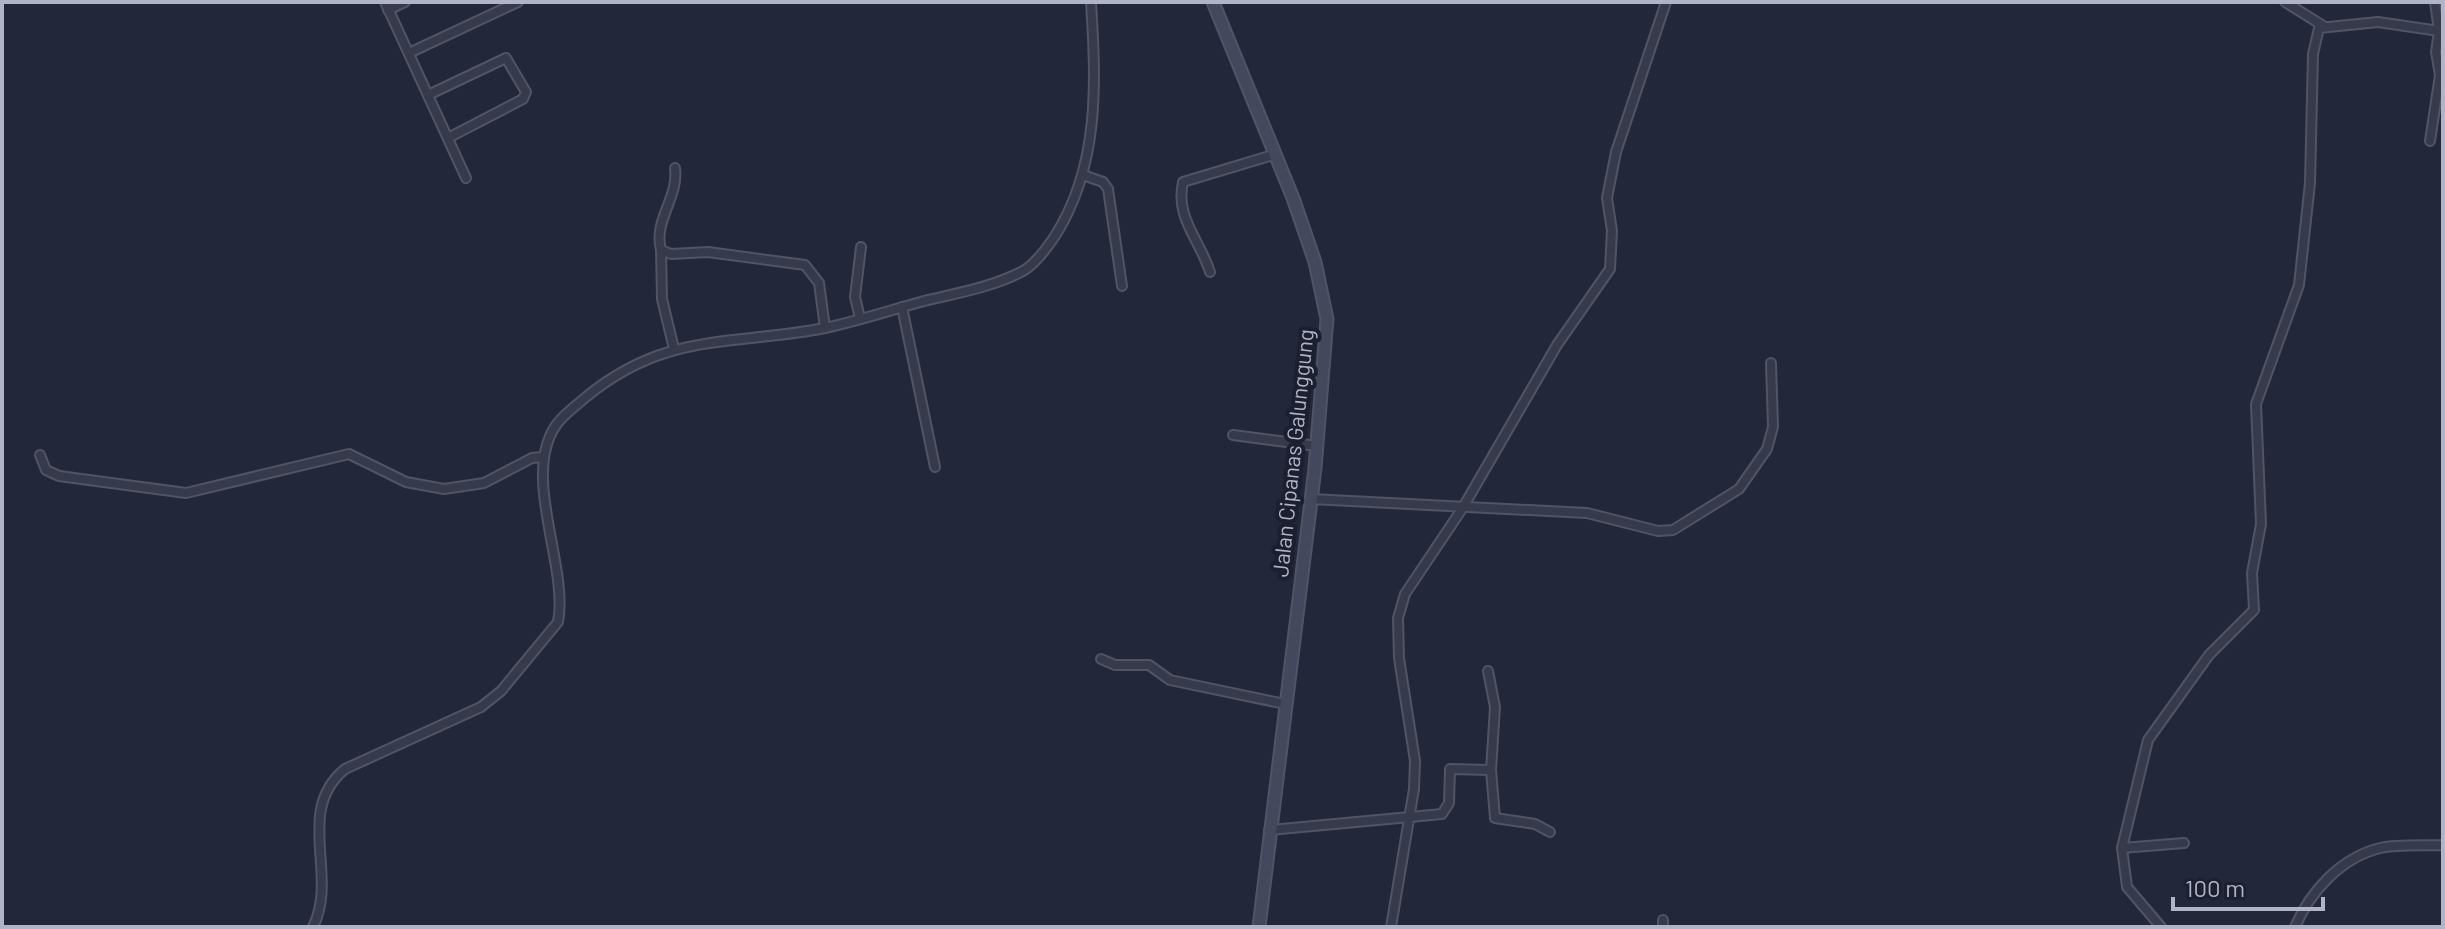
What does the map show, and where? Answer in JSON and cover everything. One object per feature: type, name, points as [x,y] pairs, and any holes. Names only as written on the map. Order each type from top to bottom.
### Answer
[{"type":"street","points":[[405,2],[386,6],[466,178]]},
{"type":"street","points":[[313,927],[321,900],[319,812],[330,782],[345,769],[481,707],[501,691],[558,622],[543,457],[558,421],[627,367],[674,349],[744,336],[825,328],[992,284],[1025,270],[1048,246],[1073,208],[1083,175],[1092,132],[1095,65],[1091,2]]},
{"type":"street","name":"Jalan Cipanas Galunggung","points":[[1213,2],[1315,262],[1327,319],[1317,446],[1259,927]]},
{"type":"street","points":[[1391,927],[1415,761],[1399,658],[1398,618],[1405,594],[1462,509],[1557,345],[1610,269],[1612,231],[1607,198],[1616,152],[1666,2]]},
{"type":"street","points":[[2285,2],[2325,27]]},
{"type":"street","points":[[2430,141],[2440,75],[2440,38],[2435,2]]},
{"type":"street","points":[[409,53],[515,3]]},
{"type":"street","points":[[2161,927],[2127,887],[2122,848],[2148,740],[2209,655],[2254,610],[2252,573],[2261,524],[2256,404],[2299,285],[2310,183],[2313,54],[2319,28],[2378,22],[2440,38]]},
{"type":"street","points":[[428,95],[506,58],[526,92],[523,99],[448,138]]},
{"type":"street","points":[[1210,272],[1201,247],[1180,210],[1183,182],[1271,156]]},
{"type":"street","points":[[674,349],[662,299],[658,234],[676,188],[675,168]]},
{"type":"street","points":[[1083,175],[1103,182],[1108,189],[1122,286]]},
{"type":"street","points":[[860,318],[855,297],[861,247]]},
{"type":"street","points":[[661,250],[671,254],[708,252],[805,265],[819,283],[825,328]]},
{"type":"street","points":[[902,307],[935,467]]},
{"type":"street","points":[[1311,499],[1587,513],[1658,531],[1680,528],[1739,489],[1767,449],[1773,427],[1771,363]]},
{"type":"street","points":[[1233,435],[1317,446]]},
{"type":"street","points":[[40,455],[46,470],[59,476],[178,494],[270,475],[349,454],[422,487],[468,487],[508,474],[532,458],[543,457]]},
{"type":"street","points":[[1101,659],[1115,665],[1149,665],[1170,680],[1285,704]]},
{"type":"street","points":[[1488,671],[1495,707],[1491,770],[1495,818],[1535,824],[1550,832]]},
{"type":"street","points":[[1269,830],[1438,816],[1446,811],[1450,769],[1491,770]]},
{"type":"street","points":[[2122,848],[2184,843]]},
{"type":"street","points":[[2295,927],[2304,905],[2321,884],[2352,860],[2380,848],[2443,845]]}]
